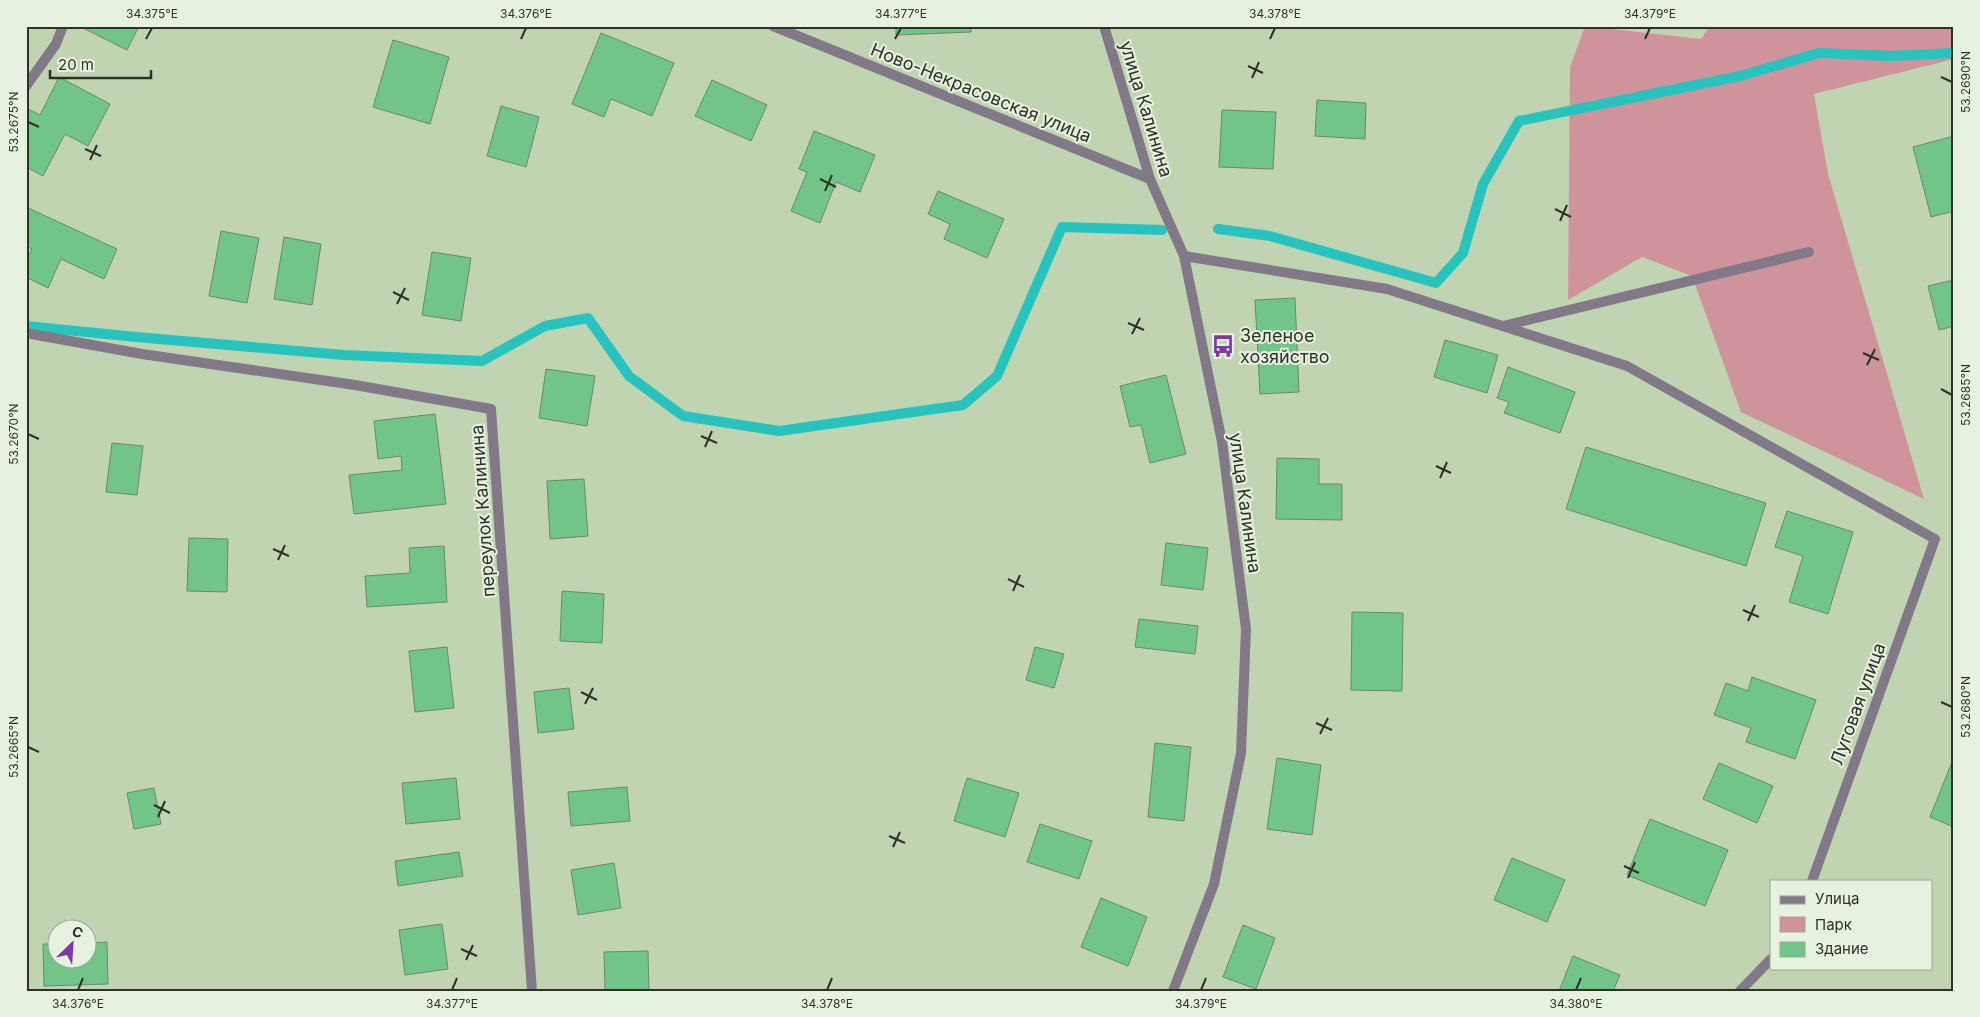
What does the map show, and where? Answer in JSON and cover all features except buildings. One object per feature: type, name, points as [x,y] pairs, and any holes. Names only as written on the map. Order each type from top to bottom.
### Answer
[{"type":"street","points":[[26,86],[56,44],[63,26]]},
{"type":"street","name":"Ново-Некрасовская улица","points":[[773,26],[1150,179]]},
{"type":"street","name":"улица Калинина","points":[[1104,26],[1150,179],[1184,256],[1222,442],[1246,628],[1241,753],[1214,884],[1173,991]]},
{"type":"street","points":[[1184,256],[1387,288],[1503,326],[1809,252]]},
{"type":"street","name":"Луговая улица","points":[[1503,326],[1627,366],[1935,539],[1812,880]]},
{"type":"street","name":"переулок Калинина","points":[[26,332],[142,354],[355,385],[491,409],[532,991]]},
{"type":"street","points":[[1740,991],[1770,960]]},
{"type":"green space","points":[[1585,26],[1701,39],[1710,26],[1954,26],[1954,59],[1814,94],[1828,174],[1924,499],[1741,412],[1692,276],[1642,257],[1568,300],[1570,67]]},
{"type":"waterway","points":[[1218,229],[1270,236],[1436,283],[1463,253],[1483,184],[1519,121],[1740,76],[1819,53],[1891,56],[1954,53]]},
{"type":"waterway","points":[[26,326],[344,355],[482,361],[545,326],[588,318],[629,376],[683,416],[779,431],[963,405],[997,376],[1062,227],[1162,230]]},
{"type":"place","name":"Зеленое хозяйство","points":[[1223,346]]}]
